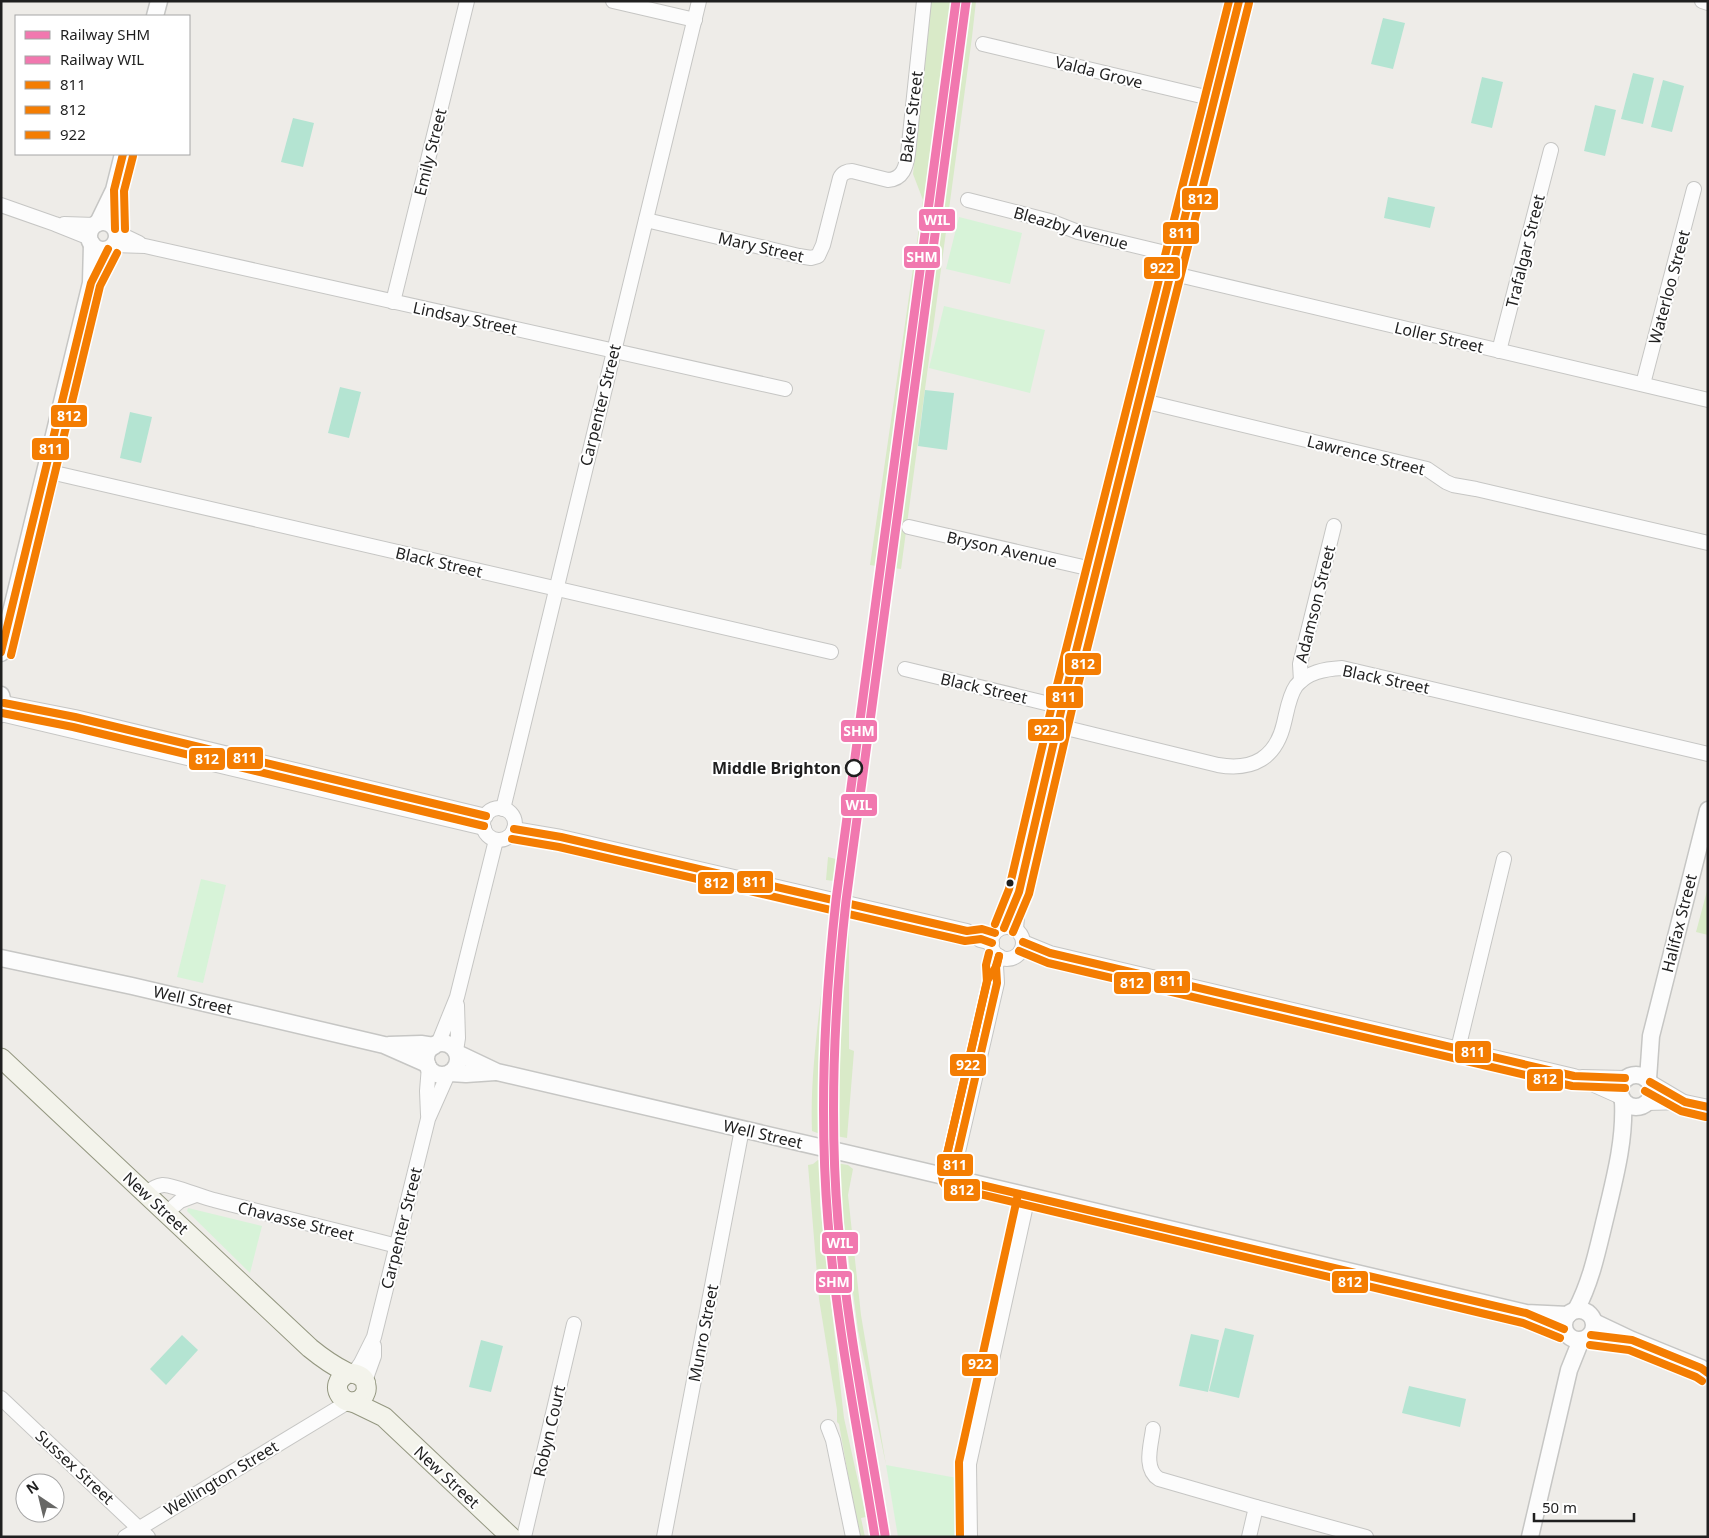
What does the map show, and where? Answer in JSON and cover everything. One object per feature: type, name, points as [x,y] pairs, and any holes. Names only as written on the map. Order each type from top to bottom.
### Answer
[{"type":"main road","name":"New Street","points":[[1,1058],[310,1348],[330,1364],[351,1387],[511,1537]]},
{"type":"street","points":[[155,15],[159,1]]},
{"type":"street","name":"Emily Street","points":[[393,302],[467,1]]},
{"type":"street","points":[[613,1],[694,20]]},
{"type":"street","name":"Carpenter Street","points":[[503,809],[699,1]]},
{"type":"street","name":"Baker Street","points":[[846,172],[852,171],[888,180],[897,178],[904,170],[908,154],[924,1]]},
{"type":"street","points":[[1239,1],[1062,706],[1019,892],[994,950],[1050,954],[1574,1076],[1639,1079],[1685,1102],[1708,1107]]},
{"type":"street","points":[[1702,1],[1708,3]]},
{"type":"street","name":"Valda Grove","points":[[983,44],[1214,100]]},
{"type":"street","name":"Trafalgar Street","points":[[1499,351],[1551,150]]},
{"type":"street","points":[[1,654],[91,283],[94,233],[114,190],[123,155]]},
{"type":"street","name":"Mary Street","points":[[646,220],[811,258],[820,253],[840,178],[846,172]]},
{"type":"street","name":"Waterloo Street","points":[[1643,384],[1694,189]]},
{"type":"street","points":[[91,283],[113,239],[114,190]]},
{"type":"street","name":"Bleazby Avenue","points":[[968,200],[1050,221],[1078,232],[1174,255]]},
{"type":"street","points":[[1,205],[56,224],[94,233],[109,224],[113,239]]},
{"type":"street","points":[[94,233],[100,249],[113,239]]},
{"type":"street","name":"Lindsay Street","points":[[113,239],[785,389]]},
{"type":"street","name":"Loller Street","points":[[1170,273],[1708,400]]},
{"type":"street","name":"Lawrence Street","points":[[1139,400],[1427,469],[1454,485],[1708,543]]},
{"type":"street","name":"Black Street","points":[[46,470],[832,652]]},
{"type":"street","name":"Adamson Street","points":[[1301,681],[1300,664],[1334,526]]},
{"type":"street","name":"Bryson Avenue","points":[[909,527],[1096,570]]},
{"type":"street","name":"Black Street","points":[[1301,681],[1310,675],[1325,670],[1342,668],[1708,754]]},
{"type":"street","name":"Black Street","points":[[905,669],[1062,706]]},
{"type":"street","points":[[1058,726],[1218,765],[1230,767],[1246,766],[1262,759],[1276,746],[1283,730],[1292,693],[1301,681]]},
{"type":"street","points":[[2,707],[75,717],[485,822]]},
{"type":"street","points":[[503,809],[514,818],[514,829],[510,836],[496,840],[488,836],[485,822],[493,810],[503,809]]},
{"type":"street","name":"Halifax Street","points":[[1639,1079],[1708,810]]},
{"type":"street","points":[[514,829],[570,839],[967,931],[980,940],[1002,933],[1020,933],[1006,969],[997,983],[952,1178]]},
{"type":"street","points":[[436,1045],[448,1044],[456,1052],[458,1058],[456,1066],[444,1075],[435,1073],[428,1065],[428,1054],[436,1045],[457,996],[496,840]]},
{"type":"street","points":[[1458,1049],[1504,859]]},
{"type":"street","name":"Well Street","points":[[1,958],[123,984],[384,1045],[428,1065]]},
{"type":"street","points":[[456,1052],[458,1038],[457,996]]},
{"type":"street","name":"Well Street","points":[[384,1045],[436,1045]]},
{"type":"street","name":"Well Street","points":[[456,1052],[497,1072],[1579,1325],[1632,1340],[1692,1364],[1708,1373]]},
{"type":"street","name":"Carpenter Street","points":[[428,1065],[428,1118]]},
{"type":"street","name":"Well Street","points":[[449,1073],[497,1072]]},
{"type":"street","name":"Carpenter Street","points":[[351,1387],[374,1337],[428,1118],[449,1073]]},
{"type":"street","points":[[1574,1076],[1622,1099],[1631,1106],[1685,1102]]},
{"type":"street","points":[[1530,1537],[1621,1149],[1624,1115],[1620,1087],[1639,1079]]},
{"type":"street","points":[[1621,1149],[1652,1093],[1639,1079]]},
{"type":"street","name":"Munro Street","points":[[664,1537],[742,1129]]},
{"type":"street","name":"Chavasse Street","points":[[146,1193],[153,1188],[163,1185],[196,1196],[397,1246]]},
{"type":"street","points":[[166,1213],[180,1201],[196,1196]]},
{"type":"street","points":[[970,1537],[970,1464],[1028,1196]]},
{"type":"street","name":"Robyn Court","points":[[524,1537],[574,1324]]},
{"type":"street","name":"Wellington Street","points":[[124,1537],[144,1532],[318,1419],[351,1387]]},
{"type":"street","name":"Sussex Street","points":[[1,1398],[144,1532]]},
{"type":"street","points":[[828,1427],[833,1440],[853,1537]]},
{"type":"street","points":[[1153,1429],[1149,1465],[1153,1475],[1159,1479],[1366,1537]]},
{"type":"street","points":[[1249,1537],[1256,1507]]},
{"type":"green space","points":[[931,1],[951,1],[876,566],[870,565],[923,200],[913,174]]},
{"type":"green space","points":[[968,1],[976,1],[972,37],[901,569],[894,568]]},
{"type":"green space","points":[[1383,18],[1405,23],[1393,69],[1371,64]]},
{"type":"green space","points":[[1633,73],[1654,78],[1643,124],[1621,119]]},
{"type":"green space","points":[[1482,77],[1503,82],[1492,128],[1471,123]]},
{"type":"green space","points":[[1663,80],[1684,86],[1672,132],[1651,127]]},
{"type":"green space","points":[[1595,105],[1616,110],[1605,156],[1584,151]]},
{"type":"green space","points":[[293,118],[314,123],[303,167],[281,162]]},
{"type":"green space","points":[[1388,197],[1435,207],[1430,228],[1384,218]]},
{"type":"green space","points":[[959,217],[1022,233],[1010,284],[946,269]]},
{"type":"green space","points":[[944,306],[1045,330],[1030,393],[929,368]]},
{"type":"green space","points":[[340,387],[361,392],[349,438],[328,433]]},
{"type":"green space","points":[[925,390],[954,393],[947,450],[918,446]]},
{"type":"green space","points":[[130,412],[152,417],[141,463],[120,458]]},
{"type":"green space","points":[[828,857],[836,859],[834,881],[826,880]]},
{"type":"green space","points":[[201,879],[226,885],[203,983],[177,977]]},
{"type":"green space","points":[[1708,887],[1708,935],[1696,932]]},
{"type":"green space","points":[[846,924],[849,925],[849,1049],[854,1051],[847,1138],[836,1136],[837,1073]]},
{"type":"green space","points":[[822,985],[819,1034],[820,1134],[812,1131],[812,1094]]},
{"type":"green space","points":[[820,1160],[820,1205],[844,1418],[866,1517],[861,1518],[865,1537],[859,1537],[839,1424],[837,1422],[837,1410],[819,1299],[808,1165]]},
{"type":"green space","points":[[836,1163],[848,1165],[853,1169],[848,1195],[861,1315],[886,1465],[858,1330]]},
{"type":"green space","points":[[188,1208],[262,1226],[250,1273],[187,1211]]},
{"type":"green space","points":[[1225,1328],[1254,1335],[1239,1398],[1209,1391]]},
{"type":"green space","points":[[1191,1334],[1219,1340],[1208,1392],[1179,1386]]},
{"type":"green space","points":[[182,1335],[198,1350],[166,1385],[150,1369]]},
{"type":"green space","points":[[481,1340],[503,1346],[491,1392],[469,1387]]},
{"type":"green space","points":[[1409,1386],[1466,1399],[1460,1427],[1402,1413]]},
{"type":"green space","points":[[886,1465],[957,1478],[958,1537],[898,1537]]},
{"type":"rail line","name":"SHM","points":[[875,1537],[842,1341],[828,1222],[823,1101],[828,980],[836,900],[956,1]]},
{"type":"rail line","name":"WIL","points":[[885,1535],[852,1340],[838,1222],[833,1102],[838,981],[846,901],[966,2]]},
{"type":"transit line","name":"922","points":[[995,924],[1009,889],[1052,705],[1229,1]]},
{"type":"transit line","name":"811","points":[[1004,928],[1019,892],[1062,707],[1239,1]]},
{"type":"transit line","name":"812","points":[[1013,932],[1029,894],[1072,709],[1249,3]]},
{"type":"transit line","name":"811","points":[[115,229],[114,190],[123,155]]},
{"type":"transit line","name":"812","points":[[125,229],[124,191],[133,156]]},
{"type":"transit line","name":"811","points":[[1,652],[91,283],[108,249]]},
{"type":"transit line","name":"812","points":[[11,655],[100,286],[117,253]]},
{"type":"transit line","name":"811","points":[[4,703],[75,717],[486,816]]},
{"type":"transit line","name":"812","points":[[2,713],[73,727],[484,826]]},
{"type":"transit line","name":"811","points":[[514,829],[561,837],[967,931],[982,929],[995,933]]},
{"type":"transit line","name":"812","points":[[512,839],[559,847],[965,941],[981,939],[992,943]]},
{"type":"transit line","name":"811","points":[[1023,942],[1050,953],[1574,1076],[1625,1078]]},
{"type":"transit line","name":"812","points":[[1019,951],[1048,963],[1572,1086],[1625,1088]]},
{"type":"transit line","name":"812","points":[[989,953],[986,965],[987,982],[942,1176],[946,1186],[1523,1323],[1560,1338]]},
{"type":"transit line","name":"811","points":[[999,956],[996,966],[997,983],[952,1178],[1526,1313],[1564,1329]]},
{"type":"transit line","name":"922","points":[[942,1176],[987,981],[997,965],[999,956]]},
{"type":"transit line","name":"811","points":[[1650,1082],[1685,1102],[1708,1107]]},
{"type":"transit line","name":"812","points":[[1645,1091],[1681,1111],[1706,1117]]},
{"type":"transit line","name":"922","points":[[960,1537],[959,1462],[1018,1194]]},
{"type":"transit line","name":"811","points":[[1591,1335],[1632,1340],[1701,1368],[1708,1373]]},
{"type":"transit line","name":"812","points":[[1590,1345],[1629,1350],[1702,1381]]},
{"type":"place","name":"Middle Brighton","points":[[854,768]]}]
